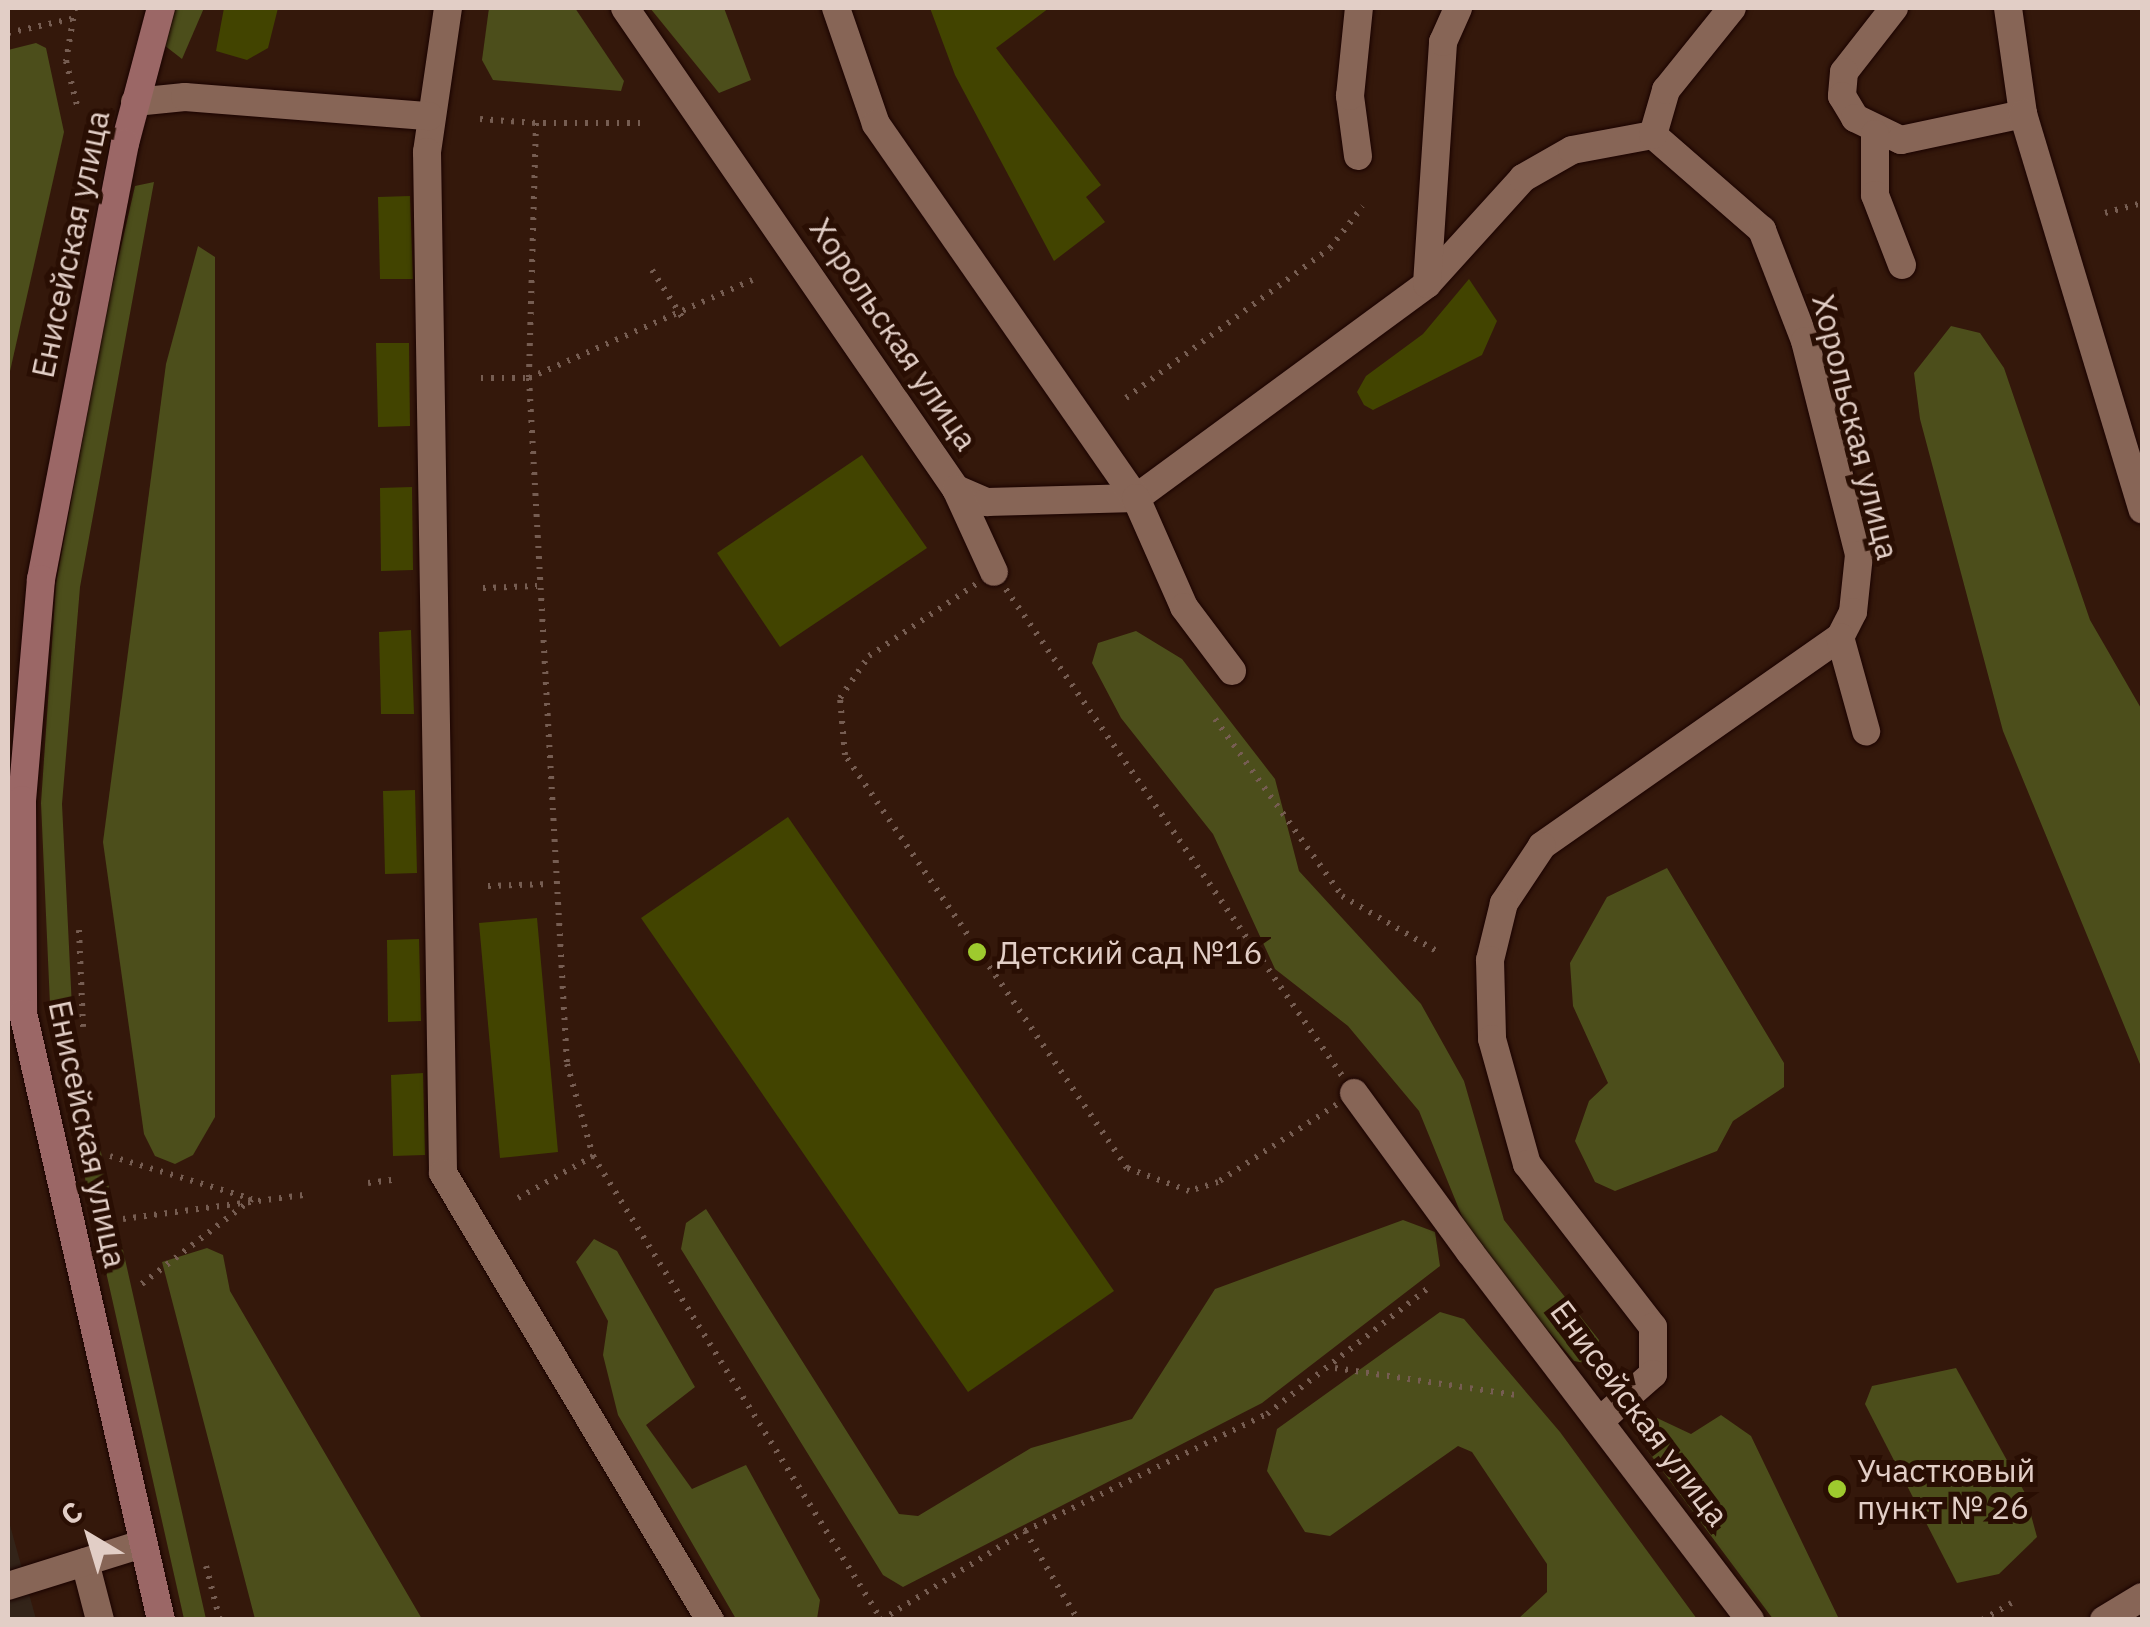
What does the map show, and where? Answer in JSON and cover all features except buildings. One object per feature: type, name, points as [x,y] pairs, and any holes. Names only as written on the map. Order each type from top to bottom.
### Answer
[{"type":"main road","name":"Енисейская улица","points":[[161,8],[135,102],[41,580],[22,800],[23,1013],[162,1620]]},
{"type":"street","points":[[448,8],[429,116],[443,1173],[710,1620]]},
{"type":"street","name":"Хорольская улица","points":[[625,8],[716,130],[956,489],[1023,504],[1136,498]]},
{"type":"street","points":[[836,8],[876,124],[1136,498],[1184,607],[1232,671]]},
{"type":"street","points":[[1358,156],[1350,96],[1359,8]]},
{"type":"street","points":[[1427,284],[1442,42],[1458,8]]},
{"type":"street","points":[[1136,498],[1427,284],[1523,178],[1572,150],[1653,134],[1666,90],[1732,8]]},
{"type":"street","points":[[1894,8],[1844,72],[1842,96],[1875,134],[1901,140],[2023,114]]},
{"type":"street","points":[[2008,8],[2023,114],[2142,509]]},
{"type":"street","points":[[135,102],[185,97],[429,116]]},
{"type":"street","name":"Хорольская улица","points":[[1653,134],[1762,230],[1806,340],[1859,555],[1859,592],[1840,637]]},
{"type":"street","points":[[1875,134],[1875,195],[1902,265]]},
{"type":"street","points":[[956,489],[994,572]]},
{"type":"street","points":[[1600,1412],[1653,1374],[1653,1327],[1527,1164],[1492,1039],[1490,960],[1504,903],[1542,846],[1840,637],[1866,731]]},
{"type":"street","points":[[8,965],[23,1013]]},
{"type":"street","name":"Енисейская улица","points":[[1354,1093],[1470,1252],[1600,1412],[1750,1620]]},
{"type":"street","points":[[8,1586],[142,1544]]},
{"type":"street","points":[[86,1562],[100,1620]]},
{"type":"street","points":[[2104,1620],[2142,1597]]},
{"type":"path","points":[[8,33],[71,19],[75,8]]},
{"type":"path","points":[[716,130],[536,123],[529,378],[551,884],[567,1064],[593,1156],[881,1619],[1025,1531],[1268,1414],[1334,1368],[1470,1252]]},
{"type":"path","points":[[1086,427],[1354,225],[1366,200],[1358,156]]},
{"type":"path","points":[[529,378],[682,317],[799,256]]},
{"type":"path","points":[[652,270],[682,317]]},
{"type":"path","points":[[994,572],[868,656],[840,698],[845,756],[1103,1140],[1127,1168],[1189,1191],[1354,1093],[1020,608]]},
{"type":"path","points":[[1203,703],[1342,896],[1428,951],[1490,960]]},
{"type":"path","points":[[78,915],[86,1045]]},
{"type":"path","points":[[106,1138],[113,1172]]},
{"type":"path","points":[[110,1156],[252,1199]]},
{"type":"path","points":[[473,1223],[593,1156]]},
{"type":"path","points":[[124,1219],[303,1195]]},
{"type":"path","points":[[139,1286],[252,1199]]},
{"type":"path","points":[[120,1204],[127,1236]]},
{"type":"path","points":[[135,1270],[144,1306]]},
{"type":"path","points":[[1334,1368],[1600,1412]]},
{"type":"path","points":[[1025,1531],[1078,1620]]},
{"type":"path","points":[[204,1556],[220,1620]]},
{"type":"path","points":[[1982,1620],[2012,1604]]},
{"type":"shaded area","points":[[175,8],[204,8],[182,59],[164,45]]},
{"type":"shaded area","points":[[224,8],[278,8],[268,48],[247,60],[216,51]]},
{"type":"shaded area","points":[[489,8],[575,8],[624,81],[621,91],[493,80],[482,60]]},
{"type":"shaded area","points":[[650,8],[724,8],[751,80],[719,93]]},
{"type":"shaded area","points":[[930,8],[1049,8],[996,48],[1101,185],[1086,197],[1105,222],[1054,261],[955,75]]},
{"type":"shaded area","points":[[36,43],[46,48],[64,132],[8,380],[8,50]]},
{"type":"shaded area","points":[[154,182],[80,587],[62,804],[73,1028],[206,1619],[184,1619],[51,1027],[41,803],[56,584],[104,321],[135,186]]},
{"type":"shaded area","points":[[410,196],[413,279],[380,279],[378,197]]},
{"type":"shaded area","points":[[198,246],[215,257],[215,1117],[193,1155],[175,1164],[155,1156],[144,1134],[103,842],[166,364]]},
{"type":"shaded area","points":[[1469,279],[1497,321],[1482,355],[1373,410],[1364,405],[1357,392],[1366,376],[1423,334]]},
{"type":"shaded area","points":[[1951,326],[1980,333],[2004,368],[2090,620],[2142,710],[2142,1069],[2003,731],[1920,419],[1914,373]]},
{"type":"shaded area","points":[[376,343],[409,343],[410,426],[378,427]]},
{"type":"shaded area","points":[[862,455],[927,548],[780,647],[717,553]]},
{"type":"shaded area","points":[[412,487],[413,570],[381,571],[380,488]]},
{"type":"shaded area","points":[[411,630],[414,714],[381,714],[379,632]]},
{"type":"shaded area","points":[[1136,631],[1182,659],[1275,779],[1299,871],[1421,1004],[1464,1081],[1504,1220],[1599,1340],[1596,1365],[1574,1361],[1472,1241],[1419,1111],[1348,1026],[1275,969],[1213,834],[1121,718],[1092,663],[1098,643]]},
{"type":"shaded area","points":[[415,790],[417,873],[385,874],[383,791]]},
{"type":"shaded area","points":[[788,817],[1114,1291],[968,1392],[641,918]]},
{"type":"shaded area","points":[[1667,868],[1784,1063],[1784,1087],[1733,1121],[1717,1151],[1615,1191],[1595,1182],[1575,1141],[1589,1101],[1608,1083],[1573,1006],[1570,963],[1607,897]]},
{"type":"shaded area","points":[[537,918],[558,1152],[500,1158],[479,923]]},
{"type":"shaded area","points":[[419,939],[421,1021],[388,1022],[387,940]]},
{"type":"shaded area","points":[[423,1073],[425,1155],[393,1156],[391,1075]]},
{"type":"shaded area","points":[[706,1209],[899,1514],[918,1516],[1031,1448],[1132,1419],[1215,1289],[1403,1220],[1435,1232],[1440,1266],[1262,1403],[903,1587],[883,1575],[681,1249],[686,1223]]},
{"type":"shaded area","points":[[594,1239],[617,1251],[695,1387],[646,1425],[692,1489],[746,1465],[820,1600],[817,1619],[736,1619],[618,1415],[603,1355],[608,1321],[576,1262]]},
{"type":"shaded area","points":[[207,1248],[223,1255],[230,1291],[422,1619],[255,1619],[162,1262]]},
{"type":"shaded area","points":[[1440,1312],[1464,1319],[1560,1432],[1697,1619],[1518,1619],[1547,1592],[1547,1564],[1472,1452],[1458,1446],[1330,1536],[1305,1532],[1267,1471],[1277,1429]]},
{"type":"shaded area","points":[[1956,1368],[2025,1493],[2037,1537],[1999,1574],[1957,1583],[1865,1404],[1872,1386]]},
{"type":"shaded area","points":[[1721,1415],[1751,1436],[1839,1619],[1773,1619],[1647,1450],[1657,1418],[1691,1434]]},
{"type":"shaded area","points":[[8,1518],[36,1619],[8,1619]]},
{"type":"place","name":"Детский сад №16","points":[[977,952]]},
{"type":"place","name":"Участковый пункт № 26","points":[[1837,1489]]}]
